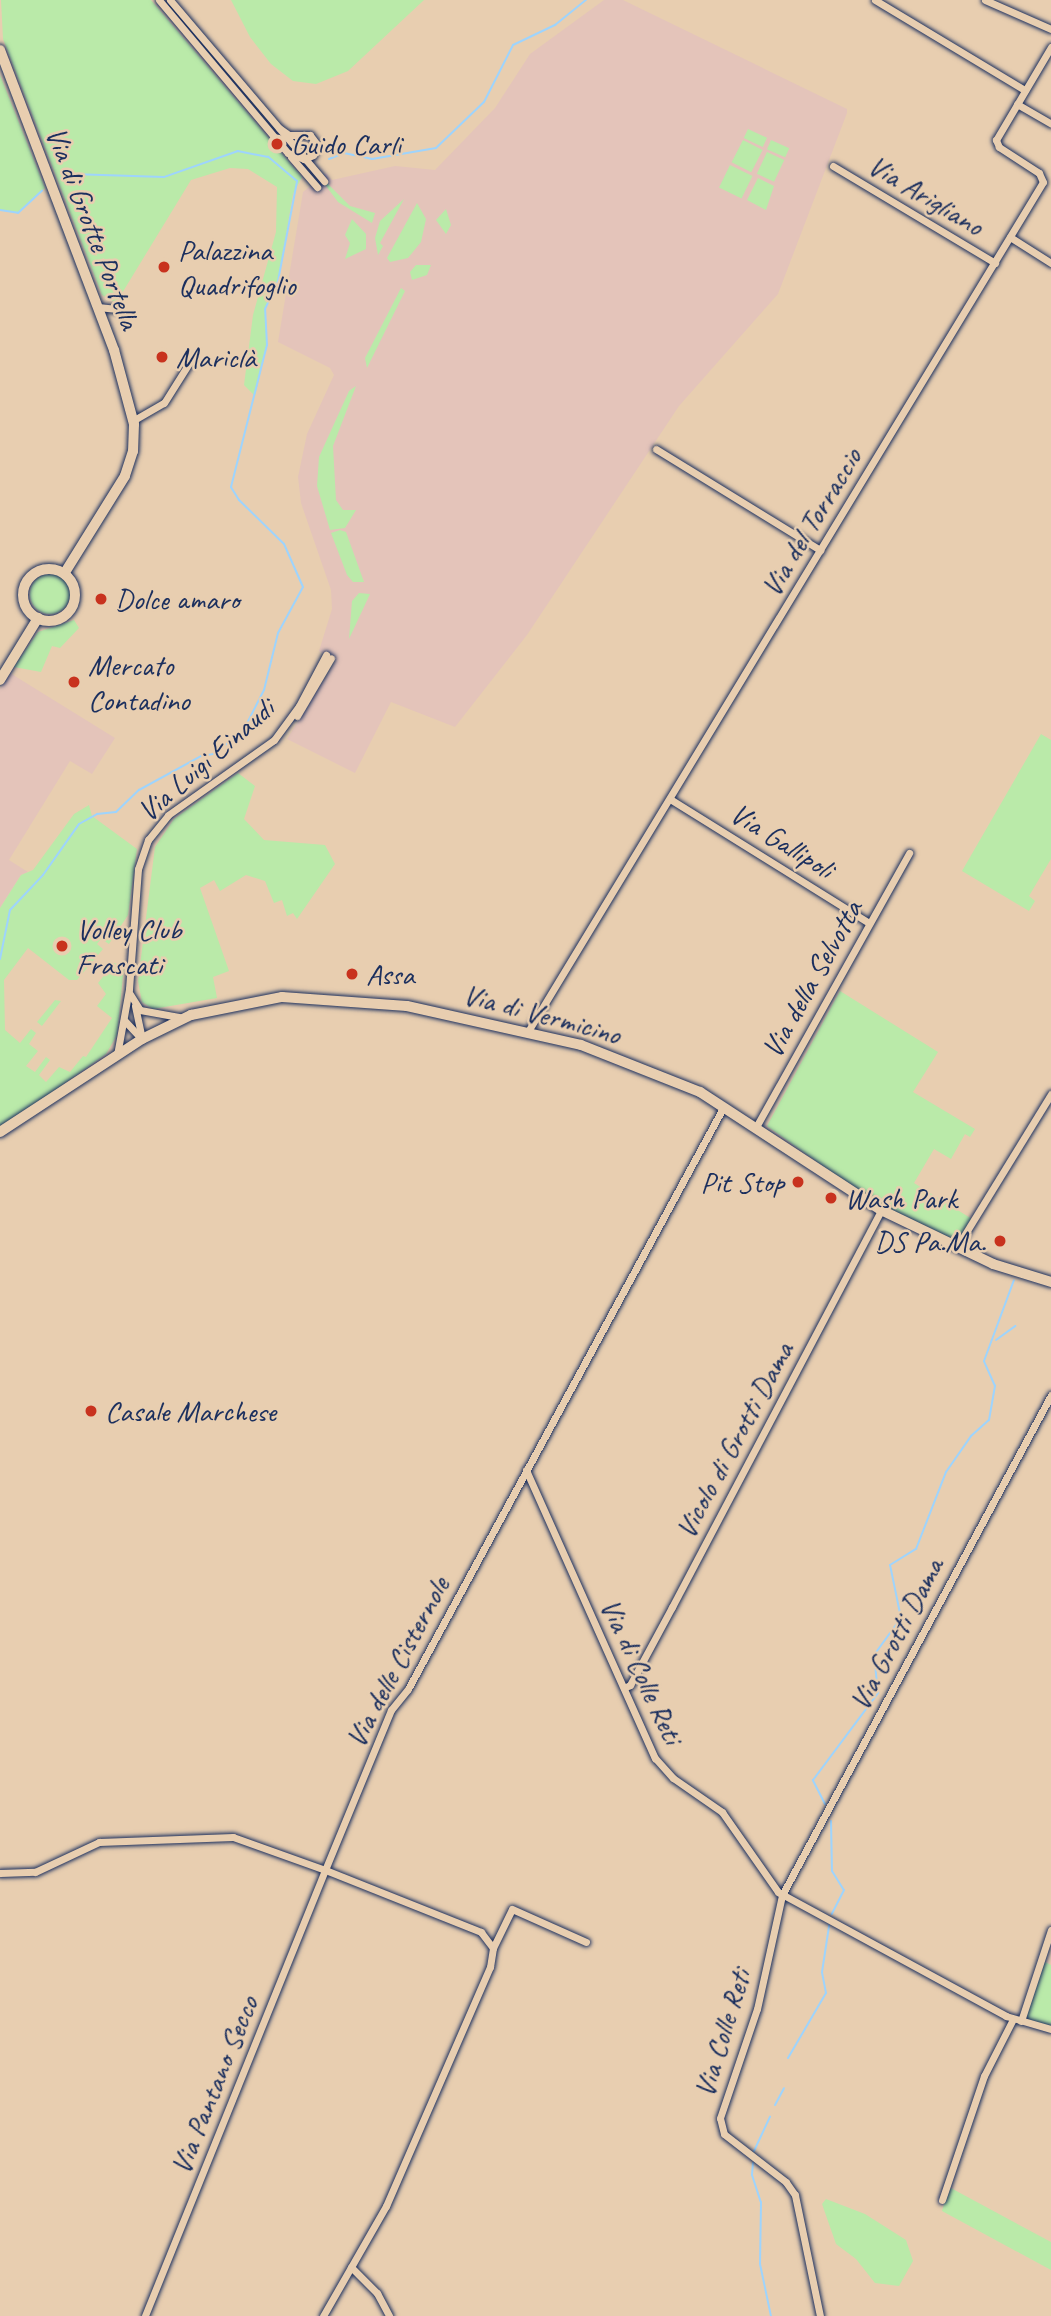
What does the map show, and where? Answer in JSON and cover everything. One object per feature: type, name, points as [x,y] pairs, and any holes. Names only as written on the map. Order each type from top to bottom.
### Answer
[{"type":"main road","name":"Via di Grotte Portella","points":[[0,52],[98,307],[134,420],[129,467],[64,574]]},
{"type":"main road","points":[[43,570],[64,574],[74,587],[73,606],[59,619],[38,618],[24,602],[27,583],[43,570]]},
{"type":"main road","points":[[0,680],[38,618]]},
{"type":"main road","name":"Via di Vermicino","points":[[0,1132],[142,1039],[184,1018],[254,1000],[330,999],[430,1009],[596,1050],[724,1106],[881,1210],[957,1247],[1051,1282]]},
{"type":"street","points":[[159,0],[317,187]]},
{"type":"street","points":[[170,0],[324,181]]},
{"type":"street","points":[[876,0],[1025,90]]},
{"type":"street","points":[[985,0],[1051,29]]},
{"type":"street","name":"Via del Torraccio","points":[[527,1033],[995,263],[1043,179],[996,143],[1051,47]]},
{"type":"street","points":[[1017,104],[1051,124]]},
{"type":"street","points":[[279,128],[289,135],[307,133],[313,138],[315,152],[305,159]]},
{"type":"street","points":[[288,153],[305,159]]},
{"type":"street","name":"Via Arigliano","points":[[833,166],[995,263]]},
{"type":"street","points":[[1010,237],[1051,263]]},
{"type":"street","points":[[98,307],[117,309]]},
{"type":"street","points":[[134,420],[159,408],[191,360]]},
{"type":"street","points":[[656,449],[820,550]]},
{"type":"street","name":"Via Luigi Einaudi","points":[[117,1055],[129,989],[138,869],[152,833],[168,815],[268,745],[304,708],[328,656]]},
{"type":"street","name":"Via Gallipoli","points":[[670,799],[869,923]]},
{"type":"street","name":"Via della Selvotta","points":[[756,1127],[909,853]]},
{"type":"street","name":"Via Luigi Einaudi","points":[[129,989],[142,1039]]},
{"type":"street","points":[[133,1002],[146,1012],[184,1018]]},
{"type":"street","points":[[124,1020],[142,1039]]},
{"type":"street","points":[[957,1247],[1051,1094]]},
{"type":"street","name":"Via delle Cisternole","points":[[325,1870],[391,1710],[408,1689],[724,1106]]},
{"type":"street","name":"Vicolo di Grotti Dama","points":[[624,1688],[630,1685],[672,1607],[881,1210]]},
{"type":"street","name":"Via Grotti Dama","points":[[782,1895],[1051,1395]]},
{"type":"street","name":"Via di Colle Reti","points":[[526,1470],[662,1768],[722,1812],[782,1895]]},
{"type":"street","points":[[0,1873],[35,1872],[99,1842],[233,1837],[481,1932],[493,1948]]},
{"type":"street","name":"Via Pantano Secco","points":[[145,2316],[325,1870]]},
{"type":"street","points":[[782,1895],[1017,2020],[1051,2029]]},
{"type":"street","name":"Via Colle Reti","points":[[782,1895],[759,2003],[719,2122],[724,2134],[786,2182],[795,2195],[820,2316]]},
{"type":"street","points":[[323,2316],[391,2194],[490,1967],[493,1948],[512,1909],[586,1942]]},
{"type":"street","points":[[942,2200],[984,2076],[1017,2020],[1051,1930]]},
{"type":"street","points":[[351,2267],[377,2293],[389,2316]]},
{"type":"shaded area","points":[[604,0],[623,0],[847,109],[847,113],[778,294],[679,406],[527,635],[455,727],[391,702],[355,773],[287,739],[336,661],[319,651],[332,609],[331,590],[301,503],[298,477],[307,434],[334,375],[330,368],[278,342],[303,192],[326,173],[332,180],[395,166],[435,170],[495,108],[530,54]]},
{"type":"shaded area","points":[[10,673],[115,738],[92,774],[70,761],[9,860],[28,872],[21,875],[0,908],[0,689]]},
{"type":"green space","points":[[1,0],[151,0],[302,177],[293,194],[278,281],[265,309],[267,345],[255,396],[244,385],[253,315],[276,232],[277,187],[248,169],[230,168],[191,180],[116,303],[102,295],[3,39]]},
{"type":"green space","points":[[231,0],[424,0],[348,71],[316,84],[293,81],[271,64],[250,37]]},
{"type":"green space","points":[[0,75],[45,188],[18,213],[0,210]]},
{"type":"green space","points":[[748,129],[767,138],[763,147],[744,138]]},
{"type":"green space","points":[[743,140],[763,150],[751,172],[732,162]]},
{"type":"green space","points":[[771,140],[789,148],[785,157],[767,149]]},
{"type":"green space","points":[[767,152],[784,160],[774,182],[757,174]]},
{"type":"green space","points":[[730,165],[752,176],[742,198],[719,187]]},
{"type":"green space","points":[[314,170],[350,206],[375,213],[372,223],[338,202]]},
{"type":"green space","points":[[758,178],[774,186],[766,210],[747,200]]},
{"type":"green space","points":[[404,199],[380,243],[383,246],[378,255],[375,238],[380,221]]},
{"type":"green space","points":[[417,203],[426,219],[421,242],[408,258],[390,262],[387,258]]},
{"type":"green space","points":[[446,209],[451,225],[446,234],[436,220]]},
{"type":"green space","points":[[352,219],[366,234],[366,249],[345,259],[350,243],[345,235]]},
{"type":"green space","points":[[416,265],[431,265],[427,275],[412,280],[410,272]]},
{"type":"green space","points":[[401,288],[405,291],[367,368],[365,358]]},
{"type":"green space","points":[[356,386],[333,446],[336,500],[343,510],[356,510],[345,528],[330,530],[317,486],[319,457],[349,391]]},
{"type":"green space","points":[[340,530],[346,532],[364,582],[353,582],[347,575],[331,533]]},
{"type":"green space","points":[[50,574],[64,580],[70,594],[64,608],[50,614],[36,608],[30,594],[36,580]]},
{"type":"green space","points":[[359,593],[370,594],[349,639],[352,601]]},
{"type":"green space","points":[[74,620],[79,628],[60,648],[52,646],[41,672],[14,667],[38,632]]},
{"type":"green space","points":[[1041,734],[1051,740],[1051,859],[1029,896],[1035,901],[1029,911],[962,871]]},
{"type":"green space","points":[[238,773],[255,786],[244,819],[264,840],[325,845],[335,864],[297,919],[293,913],[287,916],[282,900],[274,903],[265,881],[246,875],[220,891],[214,880],[200,888],[229,971],[213,977],[217,998],[153,1009],[142,1002],[138,981],[155,847],[174,819]]},
{"type":"green space","points":[[89,805],[92,816],[137,849],[128,915],[109,944],[101,939],[97,944],[103,949],[77,980],[69,980],[28,948],[4,980],[5,1030],[20,1043],[31,1029],[36,1033],[29,1044],[38,1051],[26,1066],[35,1072],[46,1057],[50,1060],[39,1075],[46,1082],[59,1067],[70,1072],[83,1056],[86,1057],[112,1018],[97,1006],[106,994],[98,983],[114,963],[124,966],[117,1035],[106,1054],[0,1129],[0,908],[21,875],[33,870],[74,814]]},
{"type":"green space","points":[[840,991],[938,1052],[913,1092],[975,1129],[970,1137],[965,1134],[951,1159],[934,1149],[914,1183],[972,1219],[956,1241],[869,1199],[767,1126]]},
{"type":"green space","points":[[55,1000],[61,1001],[42,1026],[37,1022]]},
{"type":"green space","points":[[1043,1961],[1051,1965],[1051,2027],[1028,2021],[1026,2013]]},
{"type":"green space","points":[[949,2187],[1051,2242],[1051,2270],[942,2211]]},
{"type":"green space","points":[[826,2199],[865,2214],[906,2240],[913,2261],[899,2286],[875,2283],[856,2259],[836,2244],[822,2204]]},
{"type":"waterway","points":[[329,159],[344,153],[372,159],[436,148],[484,102],[513,45],[555,25],[586,0]]},
{"type":"waterway","points":[[0,959],[10,910],[43,875],[79,824],[97,814],[116,812],[139,790],[201,756],[213,754],[243,731],[264,690],[278,633],[303,587],[284,544],[239,500],[231,487],[267,345],[265,309],[278,281],[297,181],[268,157],[238,151],[164,177],[71,174],[61,178]]},
{"type":"waterway","points":[[0,210],[18,213],[42,191]]},
{"type":"waterway","points":[[825,1804],[813,1780],[878,1693],[874,1655],[901,1618],[890,1565],[916,1549],[946,1472],[971,1436],[989,1420],[995,1386],[984,1361],[1014,1280]]},
{"type":"waterway","points":[[996,1340],[1015,1326]]},
{"type":"waterway","points":[[831,1821],[832,1871],[844,1890],[832,1914]]},
{"type":"waterway","points":[[788,2058],[826,1993],[822,1972],[829,1926]]},
{"type":"waterway","points":[[775,2105],[784,2088]]},
{"type":"waterway","points":[[754,2151],[770,2116]]},
{"type":"waterway","points":[[753,2163],[752,2175],[761,2202],[760,2264],[771,2316]]},
{"type":"place","name":"Guido Carli","points":[[277,144]]},
{"type":"place","name":"Palazzina Quadrifoglio","points":[[164,267]]},
{"type":"place","name":"Mariclà","points":[[162,357]]},
{"type":"place","name":"Dolce amaro","points":[[101,599]]},
{"type":"place","name":"Mercato Contadino","points":[[74,682]]},
{"type":"place","name":"Volley Club Frascati","points":[[62,946]]},
{"type":"place","name":"Assa","points":[[352,974]]},
{"type":"place","name":"Pit Stop","points":[[798,1182]]},
{"type":"place","name":"Wash Park","points":[[831,1198]]},
{"type":"place","name":"DS Pa.Ma.","points":[[1000,1241]]},
{"type":"place","name":"Casale Marchese","points":[[91,1411]]}]
